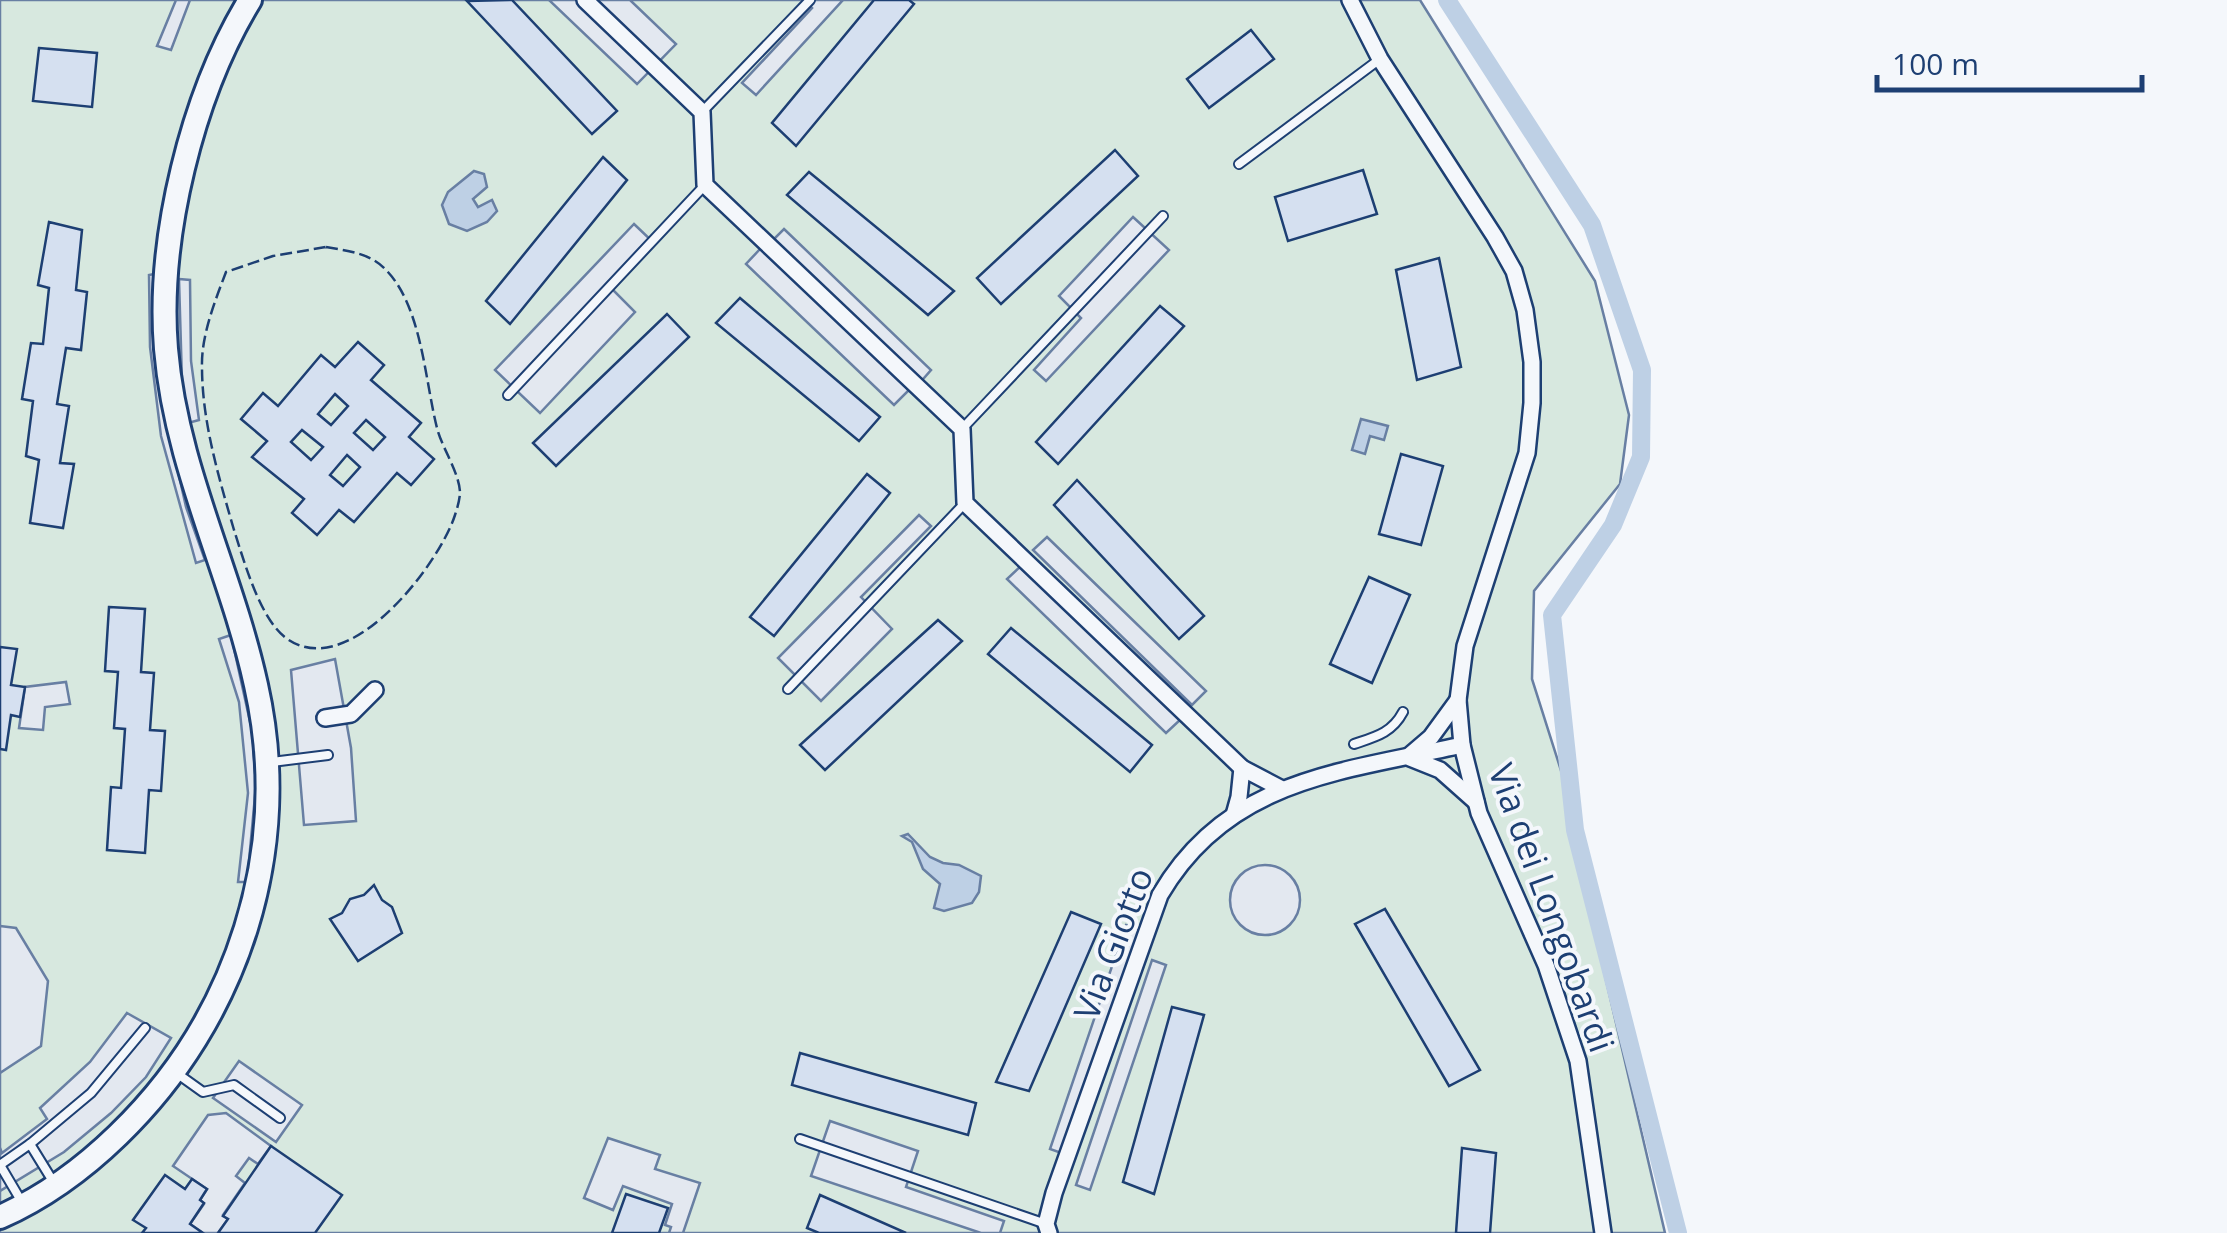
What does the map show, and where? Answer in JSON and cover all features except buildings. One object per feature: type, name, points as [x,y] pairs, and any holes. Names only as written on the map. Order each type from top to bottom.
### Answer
[{"type":"street","points":[[0,1217],[56,1186],[102,1150],[142,1112],[175,1072],[206,1026],[240,950],[258,885],[267,817],[264,726],[252,670],[197,502],[174,406],[166,346],[168,280],[179,183],[204,99],[250,0]]},
{"type":"street","points":[[586,0],[702,112],[705,186],[962,429],[965,504],[1242,768],[1280,788]]},
{"type":"street","name":"Via dei Longobardi","points":[[1350,0],[1380,59],[1514,271],[1525,310],[1532,362],[1527,452],[1465,646],[1458,700],[1462,745],[1476,802],[1565,1018],[1590,1128],[1604,1233]]},
{"type":"street","points":[[325,718],[351,714],[375,690]]},
{"type":"street","points":[[1458,700],[1432,737],[1407,757],[1440,770],[1476,802]]},
{"type":"street","name":"Via Giotto","points":[[1047,1228],[1160,894],[1179,862],[1234,815],[1280,788],[1462,745]]},
{"type":"street","points":[[1234,815],[1240,798],[1242,768]]},
{"type":"lane","points":[[702,112],[810,0]]},
{"type":"lane","points":[[1240,164],[1380,59]]},
{"type":"lane","points":[[508,395],[705,186]]},
{"type":"lane","points":[[962,429],[1162,216]]},
{"type":"lane","points":[[788,689],[965,504]]},
{"type":"lane","points":[[1354,744],[1384,734],[1397,723],[1402,712]]},
{"type":"lane","points":[[267,763],[328,754]]},
{"type":"lane","points":[[24,1205],[0,1165],[92,1093],[145,1028]]},
{"type":"lane","points":[[175,1072],[203,1092],[234,1086],[280,1118]]},
{"type":"lane","points":[[800,1139],[1047,1228]]},
{"type":"lane","points":[[30,1144],[56,1186]]},
{"type":"shaded area","points":[[0,0],[1420,0],[1595,281],[1629,415],[1620,484],[1534,591],[1532,679],[1564,780],[1585,890],[1665,1233],[0,1233]]},
{"type":"shaded area","points":[[176,0],[190,0],[171,50],[157,46]]},
{"type":"shaded area","points":[[549,0],[630,0],[676,44],[637,84]]},
{"type":"shaded area","points":[[804,0],[843,0],[756,95],[742,83],[812,8]]},
{"type":"shaded area","points":[[1133,217],[1169,250],[1046,381],[1034,370],[1081,318],[1059,296]]},
{"type":"shaded area","points":[[634,224],[654,243],[611,288],[635,312],[540,413],[495,370]]},
{"type":"shaded area","points":[[784,229],[931,370],[917,386],[769,244]]},
{"type":"shaded area","points":[[761,248],[909,390],[894,405],[746,264]]},
{"type":"shaded area","points":[[154,274],[164,409],[186,507],[205,560],[196,563],[161,436],[150,347],[149,275]]},
{"type":"shaded area","points":[[179,279],[190,280],[191,361],[199,420],[188,423],[182,381]]},
{"type":"shaded area","points":[[919,515],[931,526],[861,597],[892,629],[821,701],[778,658]]},
{"type":"shaded area","points":[[1047,537],[1206,691],[1192,705],[1033,550]]},
{"type":"shaded area","points":[[1021,566],[1180,720],[1166,733],[1007,579]]},
{"type":"shaded area","points":[[231,635],[252,731],[256,785],[247,882],[238,882],[248,793],[239,702],[219,639]]},
{"type":"shaded area","points":[[335,659],[351,748],[356,821],[304,825],[291,670]]},
{"type":"shaded area","points":[[66,682],[70,704],[45,707],[43,730],[19,728],[25,687]]},
{"type":"shaded area","points":[[1265,865],[1279,867],[1290,875],[1298,886],[1298,914],[1290,925],[1279,933],[1265,935],[1251,933],[1240,925],[1232,914],[1230,900],[1232,886],[1240,875],[1251,867]]},
{"type":"shaded area","points":[[1126,925],[1140,930],[1064,1154],[1050,1149]]},
{"type":"shaded area","points":[[0,926],[16,928],[48,981],[41,1046],[0,1073]]},
{"type":"shaded area","points":[[1152,960],[1166,965],[1090,1190],[1076,1185]]},
{"type":"shaded area","points":[[127,1013],[171,1038],[146,1077],[64,1152],[0,1191],[0,1148],[2,1153],[47,1119],[40,1108],[90,1062]]},
{"type":"shaded area","points":[[239,1061],[302,1105],[276,1142],[213,1098]]},
{"type":"shaded area","points":[[226,1113],[271,1146],[258,1164],[249,1158],[236,1176],[245,1183],[223,1215],[228,1219],[218,1233],[203,1233],[190,1224],[204,1204],[200,1200],[207,1189],[173,1166],[208,1115]]},
{"type":"shaded area","points":[[830,1121],[918,1151],[906,1187],[1004,1221],[1000,1233],[981,1233],[811,1176]]},
{"type":"shaded area","points":[[608,1138],[660,1155],[655,1169],[700,1183],[683,1233],[669,1233],[671,1227],[665,1225],[672,1204],[623,1186],[613,1210],[584,1198]]},
{"type":"water","points":[[474,171],[484,174],[487,187],[473,199],[478,207],[492,200],[497,211],[487,222],[467,231],[449,224],[442,205],[448,192]]},
{"type":"water","points":[[1361,419],[1388,426],[1384,440],[1370,436],[1365,454],[1352,450]]},
{"type":"water","points":[[908,834],[930,857],[981,876],[979,892],[972,903],[944,911],[934,908],[940,884],[923,869],[912,842],[902,836]]},
{"type":"waterway","points":[[1447,0],[1592,225],[1642,370],[1641,457],[1613,525],[1552,615],[1575,830],[1678,1233]]},
{"type":"fence","points":[[326,247],[374,260],[399,286],[415,325],[437,428],[460,492],[446,537],[431,562],[388,613],[336,645],[310,648],[286,638],[277,629],[248,573],[212,450],[202,355],[226,272],[273,256],[326,247]]}]
